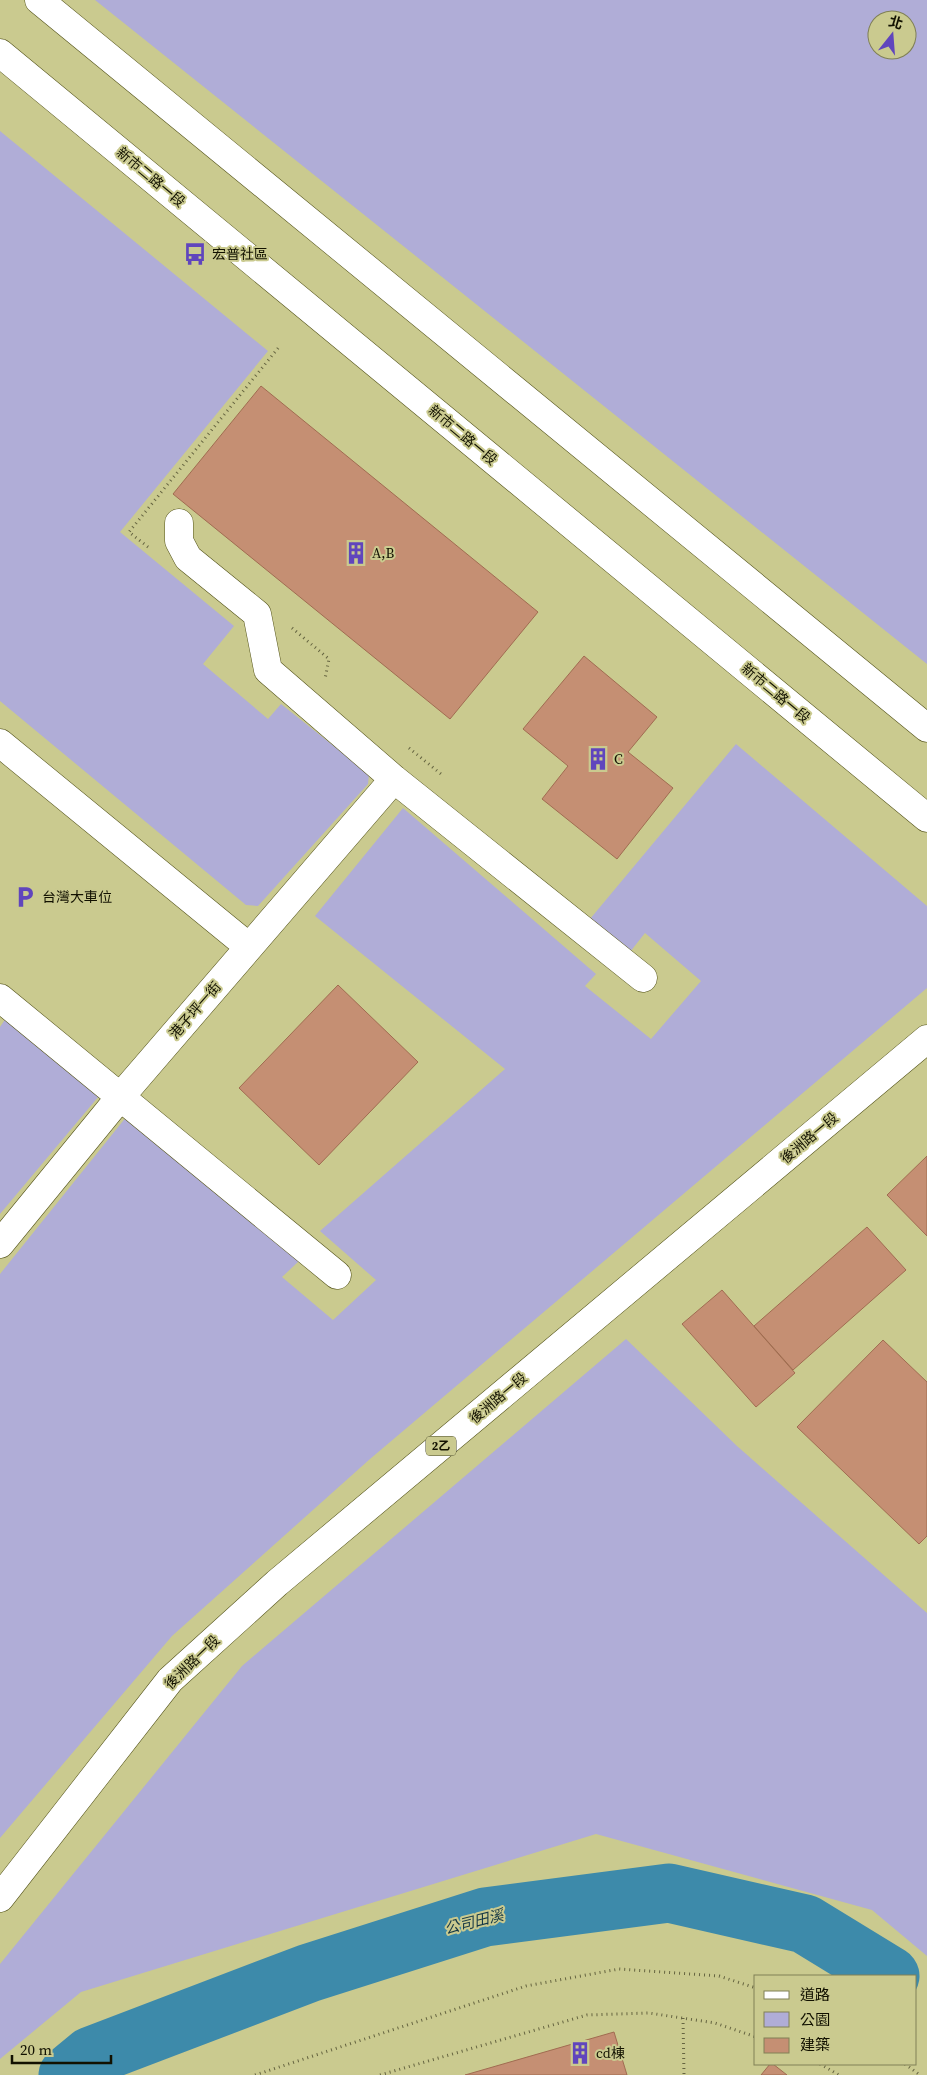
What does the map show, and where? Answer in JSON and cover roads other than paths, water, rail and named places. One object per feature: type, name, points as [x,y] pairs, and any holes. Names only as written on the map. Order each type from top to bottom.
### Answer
[{"type":"street","points":[[39,0],[927,728]]},
{"type":"street","name":"新市二路一段","points":[[0,53],[927,818]]},
{"type":"street","points":[[179,523],[179,541],[188,558],[257,614],[268,670],[394,779],[643,978]]},
{"type":"street","points":[[0,743],[249,947]]},
{"type":"street","name":"港子坪一街","points":[[0,1244],[121,1096],[394,779]]},
{"type":"street","points":[[0,998],[337,1275]]},
{"type":"street","name":"後洲路一段","points":[[0,1898],[170,1680],[277,1583],[927,1039]]},
{"type":"waterway","name":"公司田溪","points":[[68,2075],[91,2056],[309,1973],[485,1917],[669,1893],[805,1924],[888,1975]]},
{"type":"place","name":"宏普社區","points":[[195,254]]},
{"type":"place","name":"A,B","points":[[356,553]]},
{"type":"place","name":"C","points":[[598,759]]},
{"type":"place","name":"台灣大車位","points":[[25,897]]},
{"type":"place","name":"cd棟","points":[[580,2053]]}]
